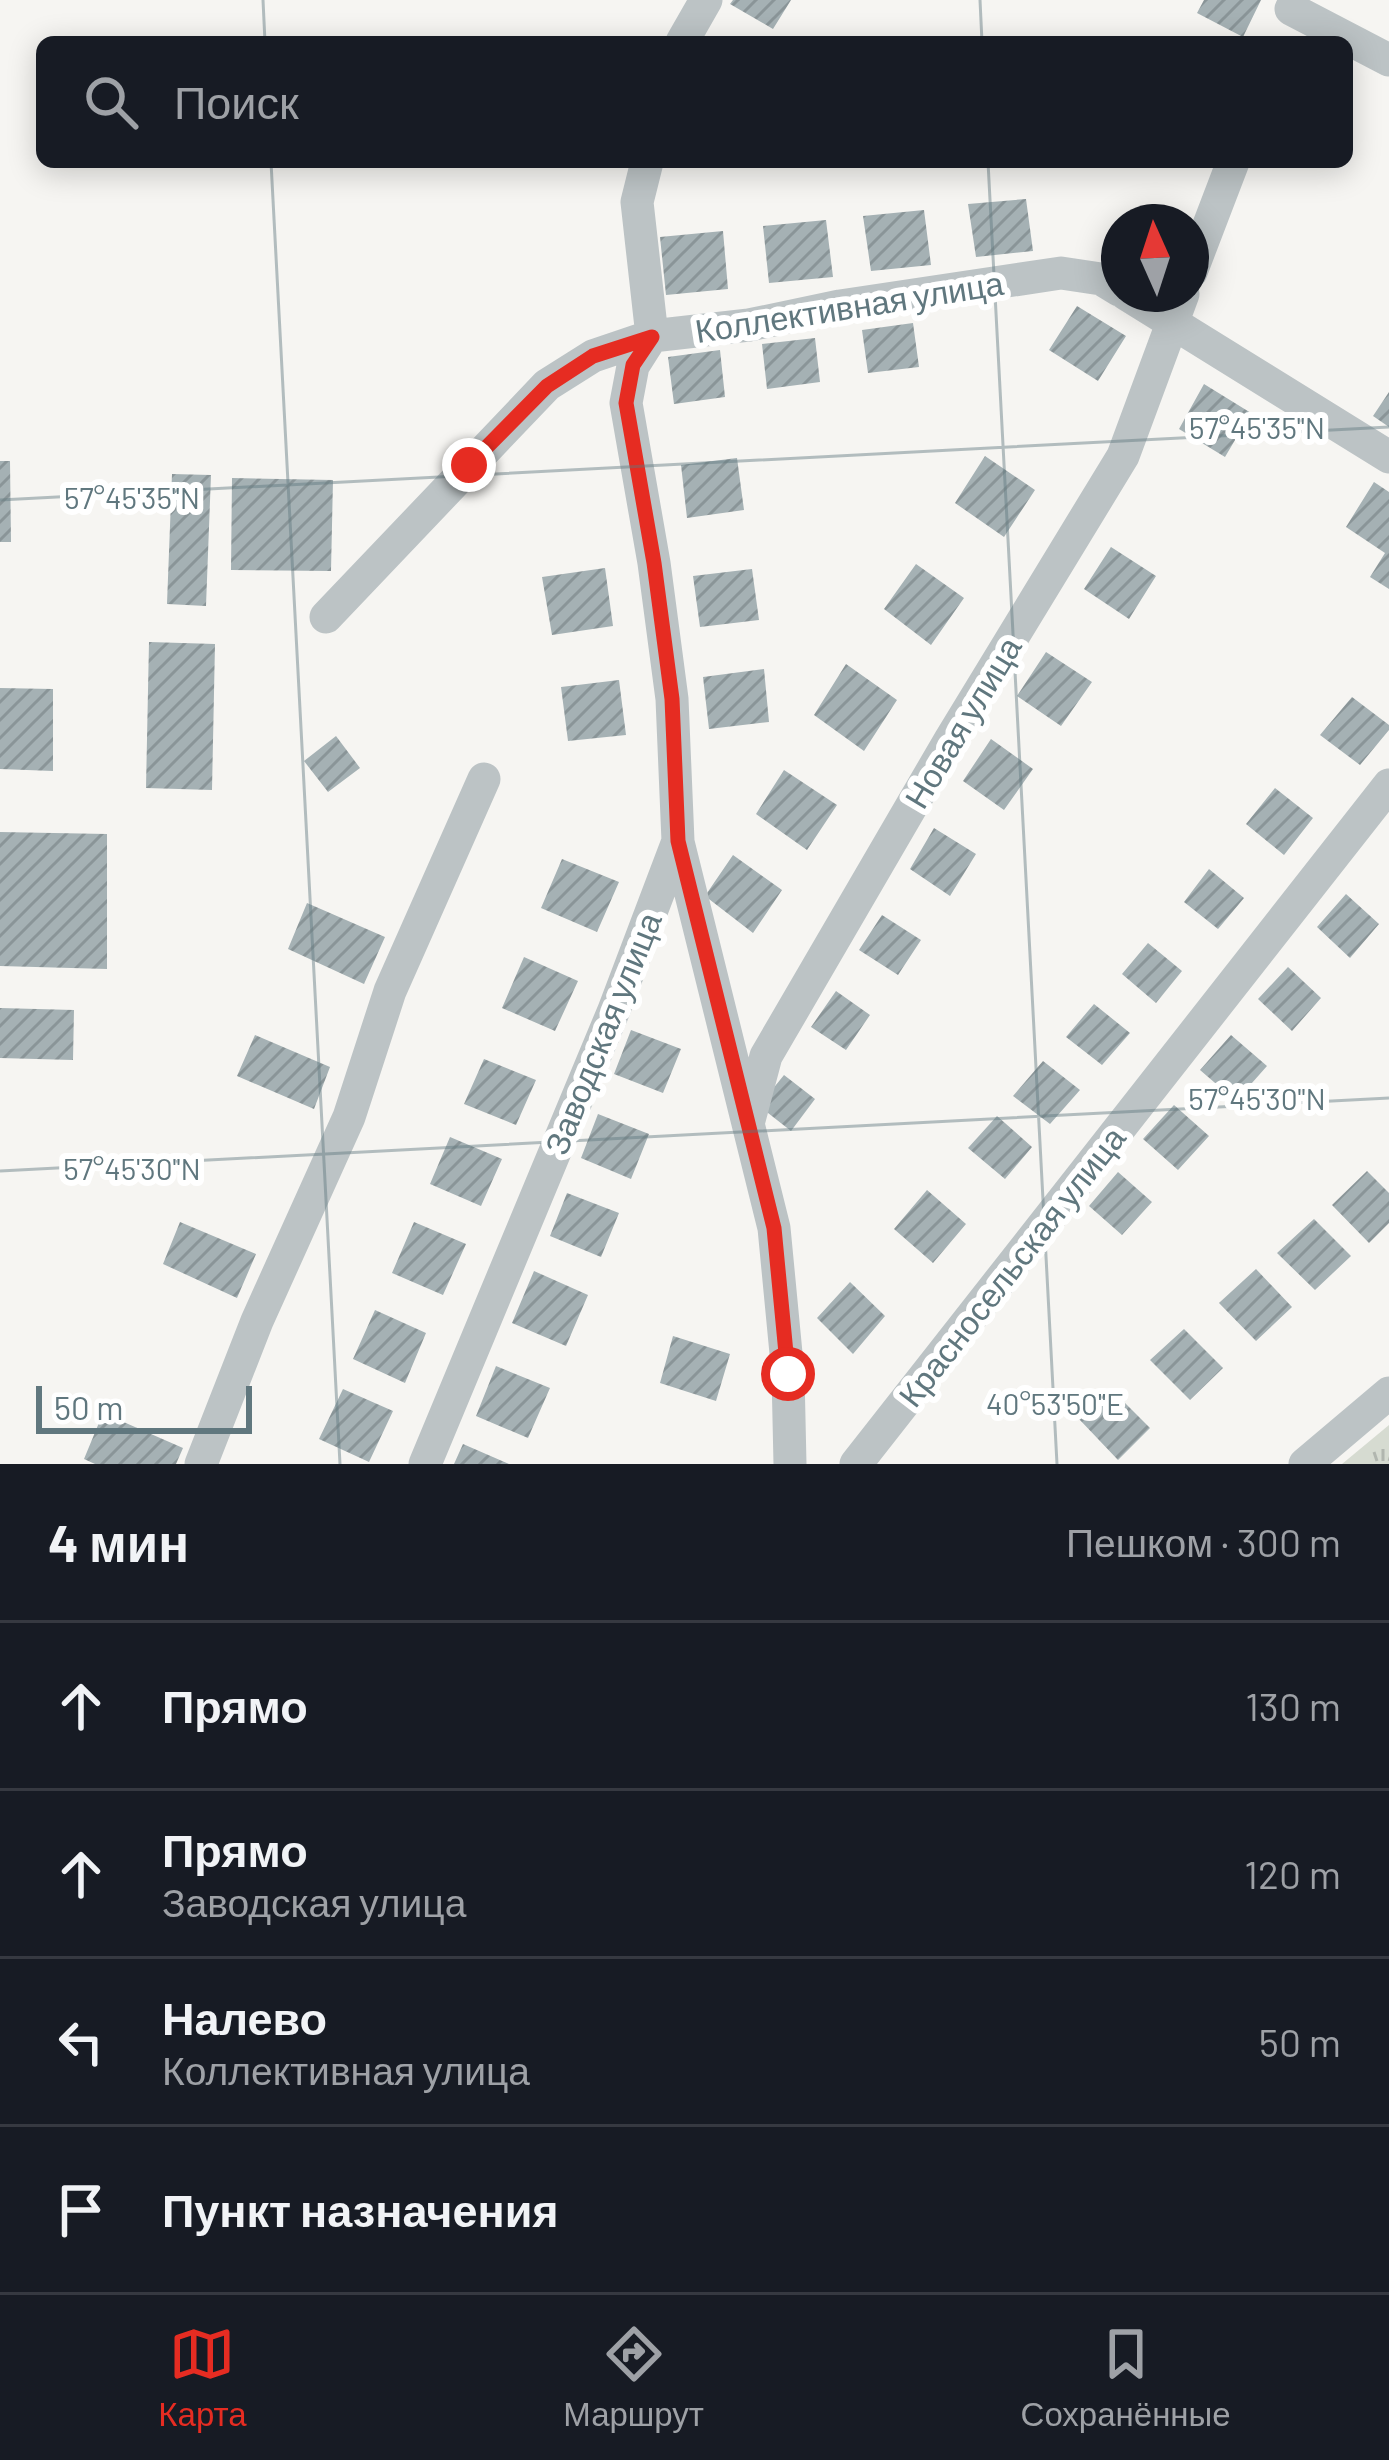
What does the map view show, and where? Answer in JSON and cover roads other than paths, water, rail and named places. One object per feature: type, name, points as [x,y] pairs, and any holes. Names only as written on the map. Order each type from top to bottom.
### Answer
[{"type":"street","points":[[685,36],[706,0]]},
{"type":"street","points":[[1280,36],[1293,5],[1347,36]]},
{"type":"street","points":[[1353,39],[1389,60]]},
{"type":"street","points":[[646,168],[637,202],[652,337]]},
{"type":"street","points":[[1209,225],[1231,168]]},
{"type":"street","name":"Коллективная улица","points":[[326,617],[547,386],[593,356],[652,337],[749,325],[840,306],[1061,273],[1101,279]]},
{"type":"street","name":"Новая улица","points":[[749,1120],[766,1056],[1123,456],[1176,312]]},
{"type":"street","name":"Коллективная улица","points":[[1183,312],[1389,457]]},
{"type":"street","name":"Заводская улица","points":[[425,1464],[614,1010],[678,841],[672,699],[626,403],[633,365],[652,337]]},
{"type":"street","points":[[201,1464],[257,1321],[349,1117],[390,991],[484,779]]},
{"type":"street","name":"Красносельская улица","points":[[856,1464],[1389,785]]},
{"type":"street","points":[[678,841],[774,1228],[788,1374],[790,1464]]},
{"type":"street","points":[[1305,1464],[1389,1394]]}]
